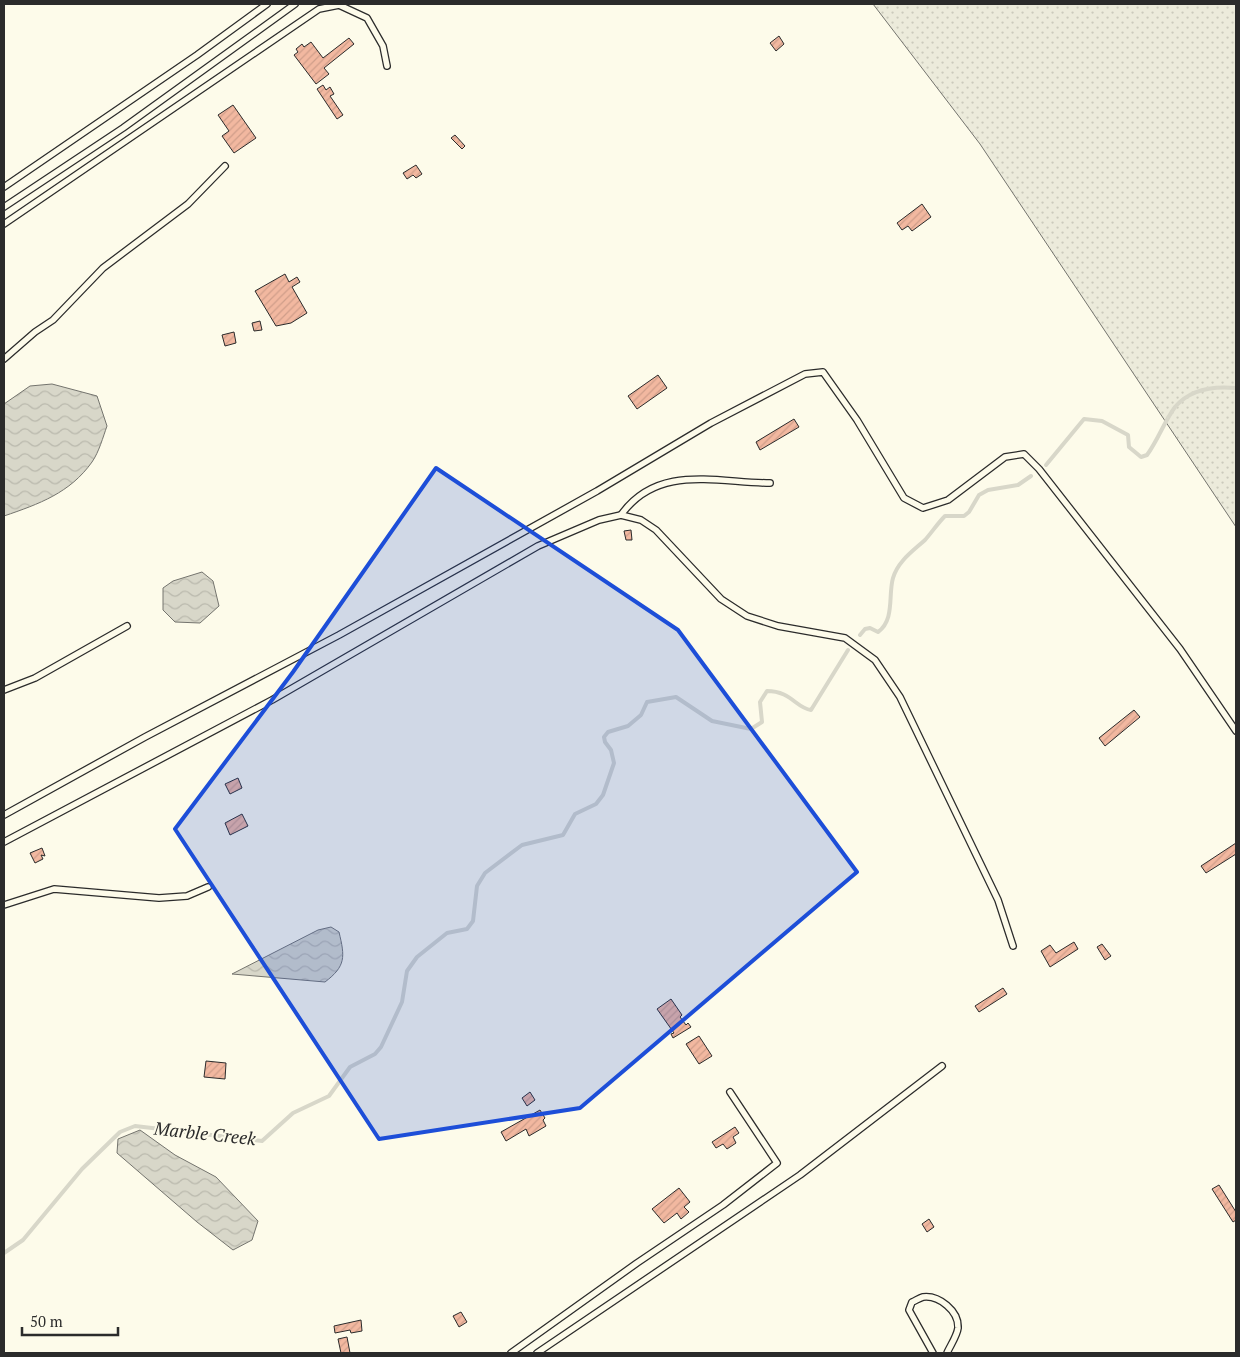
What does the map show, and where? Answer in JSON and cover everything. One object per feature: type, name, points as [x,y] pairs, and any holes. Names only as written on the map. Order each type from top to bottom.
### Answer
[{"type":"lane","points":[[4,187],[267,4]]},
{"type":"lane","points":[[4,207],[123,128],[295,4]]},
{"type":"lane","points":[[4,224],[319,9],[339,5],[367,18],[383,46],[387,66]]},
{"type":"lane","points":[[4,359],[35,332],[53,320],[103,268],[188,204],[225,166]]},
{"type":"lane","points":[[4,815],[153,732],[339,635],[597,491],[711,423],[805,374],[823,372],[857,420],[904,498],[923,508],[948,500],[1005,457],[1024,454],[1039,469],[1180,649],[1236,732]]},
{"type":"lane","points":[[622,514],[630,502],[643,494],[679,479],[693,478],[742,483],[770,483]]},
{"type":"lane","points":[[4,842],[272,700],[538,546],[599,520],[622,514],[641,520],[656,530],[721,599],[747,616],[778,626],[845,638],[876,660],[900,697],[990,882],[1013,946]]},
{"type":"lane","points":[[4,690],[36,678],[127,626]]},
{"type":"lane","points":[[4,905],[54,889],[159,898],[187,896],[208,887]]},
{"type":"lane","points":[[537,1353],[800,1174],[942,1066]]},
{"type":"lane","points":[[511,1353],[637,1263],[723,1205],[777,1163],[730,1092]]},
{"type":"lane","points":[[933,1353],[909,1310],[912,1302],[923,1297],[936,1299],[948,1306],[956,1316],[958,1328],[947,1353]]},
{"type":"highlighted area","points":[[436,468],[678,630],[857,872],[580,1108],[379,1139],[175,829],[293,672]]},
{"type":"shaded area","points":[[873,4],[1236,4],[1236,527],[980,144]]},
{"type":"water","points":[[52,384],[97,396],[107,426],[101,444],[92,462],[64,490],[41,502],[4,516],[4,404],[30,386]]},
{"type":"water","points":[[202,572],[213,581],[219,606],[200,623],[175,622],[163,610],[163,588],[173,581]]},
{"type":"water","points":[[331,927],[339,932],[343,955],[337,971],[325,982],[232,974],[318,930]]},
{"type":"water","points":[[140,1130],[175,1155],[216,1177],[258,1221],[252,1240],[233,1250],[197,1222],[117,1153],[118,1139]]},
{"type":"building","points":[[779,36],[784,44],[776,51],[770,43]]},
{"type":"building","points":[[349,38],[354,44],[324,68],[329,74],[316,84],[294,55],[298,52],[296,49],[302,44],[304,47],[311,42],[323,58]]},
{"type":"building","points":[[323,85],[326,90],[330,87],[334,94],[330,96],[343,115],[337,119],[317,89]]},
{"type":"building","points":[[233,105],[256,138],[234,153],[222,136],[229,131],[218,115]]},
{"type":"building","points":[[455,135],[465,146],[462,149],[451,138]]},
{"type":"building","points":[[416,165],[422,174],[416,178],[413,175],[407,179],[403,173]]},
{"type":"building","points":[[922,204],[931,217],[912,231],[908,226],[902,230],[897,223]]},
{"type":"building","points":[[285,274],[289,282],[297,277],[300,282],[292,287],[307,313],[291,323],[276,326],[255,291]]},
{"type":"building","points":[[260,321],[262,330],[254,331],[252,323]]},
{"type":"building","points":[[234,332],[236,343],[225,346],[222,335]]},
{"type":"building","points":[[658,375],[667,388],[637,409],[628,396]]},
{"type":"building","points":[[794,419],[799,427],[760,450],[756,442]]},
{"type":"building","points":[[631,530],[632,540],[626,540],[624,531]]},
{"type":"building","points":[[1134,710],[1140,717],[1105,746],[1099,738]]},
{"type":"building","points":[[238,778],[242,788],[230,794],[225,784]]},
{"type":"building","points":[[242,814],[248,826],[230,835],[225,823]]},
{"type":"building","points":[[1236,843],[1236,854],[1206,873],[1201,866]]},
{"type":"building","points":[[42,848],[45,856],[41,855],[43,859],[35,863],[30,853]]},
{"type":"building","points":[[1074,942],[1078,949],[1050,967],[1041,951],[1050,945],[1056,953]]},
{"type":"building","points":[[1102,944],[1111,956],[1105,960],[1097,947]]},
{"type":"building","points":[[1003,988],[1007,994],[979,1012],[975,1006]]},
{"type":"building","points":[[671,999],[682,1015],[680,1017],[686,1025],[688,1023],[691,1027],[673,1038],[671,1034],[674,1033],[657,1009]]},
{"type":"building","points":[[699,1036],[712,1056],[699,1064],[686,1044]]},
{"type":"building","points":[[206,1061],[226,1063],[225,1079],[204,1077]]},
{"type":"building","points":[[530,1092],[535,1100],[527,1106],[522,1098]]},
{"type":"building","points":[[540,1110],[545,1118],[543,1120],[546,1126],[529,1136],[526,1129],[506,1141],[501,1132]]},
{"type":"building","points":[[735,1127],[739,1133],[733,1137],[736,1143],[727,1149],[723,1144],[716,1148],[712,1142]]},
{"type":"building","points":[[1219,1185],[1236,1212],[1236,1220],[1233,1222],[1212,1189]]},
{"type":"building","points":[[679,1188],[690,1202],[684,1207],[689,1212],[681,1219],[677,1213],[664,1223],[652,1209]]},
{"type":"building","points":[[929,1219],[934,1227],[927,1232],[922,1224]]},
{"type":"building","points":[[461,1312],[467,1322],[459,1327],[453,1316]]},
{"type":"building","points":[[361,1320],[362,1331],[351,1333],[350,1330],[335,1333],[334,1326]]},
{"type":"building","points":[[347,1337],[350,1353],[341,1353],[338,1339]]},
{"type":"waterway","name":"Marble Creek","points":[[1046,465],[1084,419],[1102,421],[1128,435],[1129,447],[1141,457],[1147,455],[1171,413],[1181,401],[1188,396],[1211,388],[1236,388]]},
{"type":"waterway","name":"Marble Creek","points":[[860,635],[865,629],[870,628],[878,632],[883,627],[889,614],[893,578],[898,566],[925,540],[945,516],[964,516],[969,512],[979,495],[988,490],[1018,485],[1031,476]]},
{"type":"waterway","name":"Marble Creek","points":[[4,1253],[23,1240],[82,1169],[120,1132],[135,1126],[262,1141],[293,1113],[329,1096],[350,1067],[375,1054],[381,1047],[402,1002],[407,971],[417,957],[447,933],[467,929],[473,921],[477,886],[485,873],[522,845],[563,835],[575,814],[596,804],[603,795],[614,763],[611,750],[604,737],[608,732],[628,726],[641,715],[647,702],[676,697],[712,721],[751,729],[762,722],[760,702],[767,691],[788,696],[801,706],[811,710],[848,650]]}]
